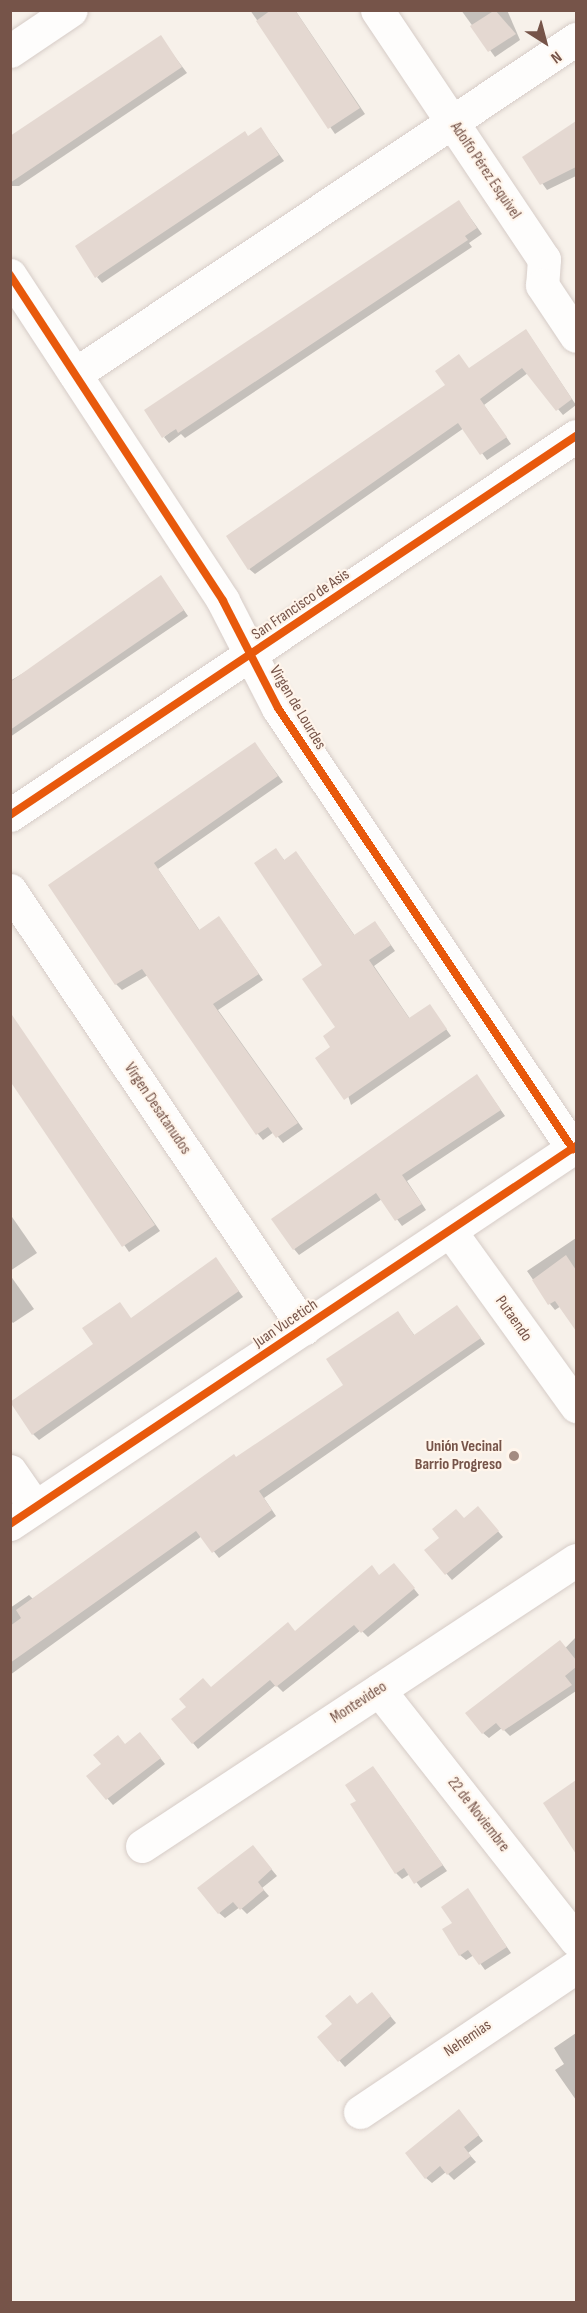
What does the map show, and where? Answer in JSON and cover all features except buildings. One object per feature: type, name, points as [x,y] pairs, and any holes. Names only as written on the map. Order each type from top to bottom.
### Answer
[{"type":"street","points":[[10,51],[71,10]]},
{"type":"street","name":"Adolfo Pérez Esquivel","points":[[377,10],[544,259],[542,285],[576,336]]},
{"type":"street","points":[[75,374],[576,39]]},
{"type":"street","name":"Virgen de Lourdes","points":[[10,275],[223,601],[278,708],[575,1147]]},
{"type":"street","name":"San Francisco de Asis","points":[[10,815],[576,436]]},
{"type":"street","name":"Virgen Desatanudos","points":[[10,890],[304,1328]]},
{"type":"street","name":"Juan Vucetich","points":[[23,1516],[575,1147]]},
{"type":"street","name":"Putaendo","points":[[450,1231],[576,1406]]},
{"type":"street","points":[[10,1471],[23,1516]]},
{"type":"street","name":"Montevideo","points":[[142,1846],[576,1560]]},
{"type":"street","name":"22 de Noviembre","points":[[379,1690],[576,1940]]},
{"type":"street","name":"Nehemias","points":[[360,2112],[576,1967]]},
{"type":"cycle path","points":[[10,275],[223,601],[278,708],[573,1149]]},
{"type":"cycle path","points":[[10,815],[576,436]]},
{"type":"cycle path","points":[[10,1524],[576,1146]]},
{"type":"place","name":"Unión Vecinal Barrio Progreso","points":[[514,1456]]}]
